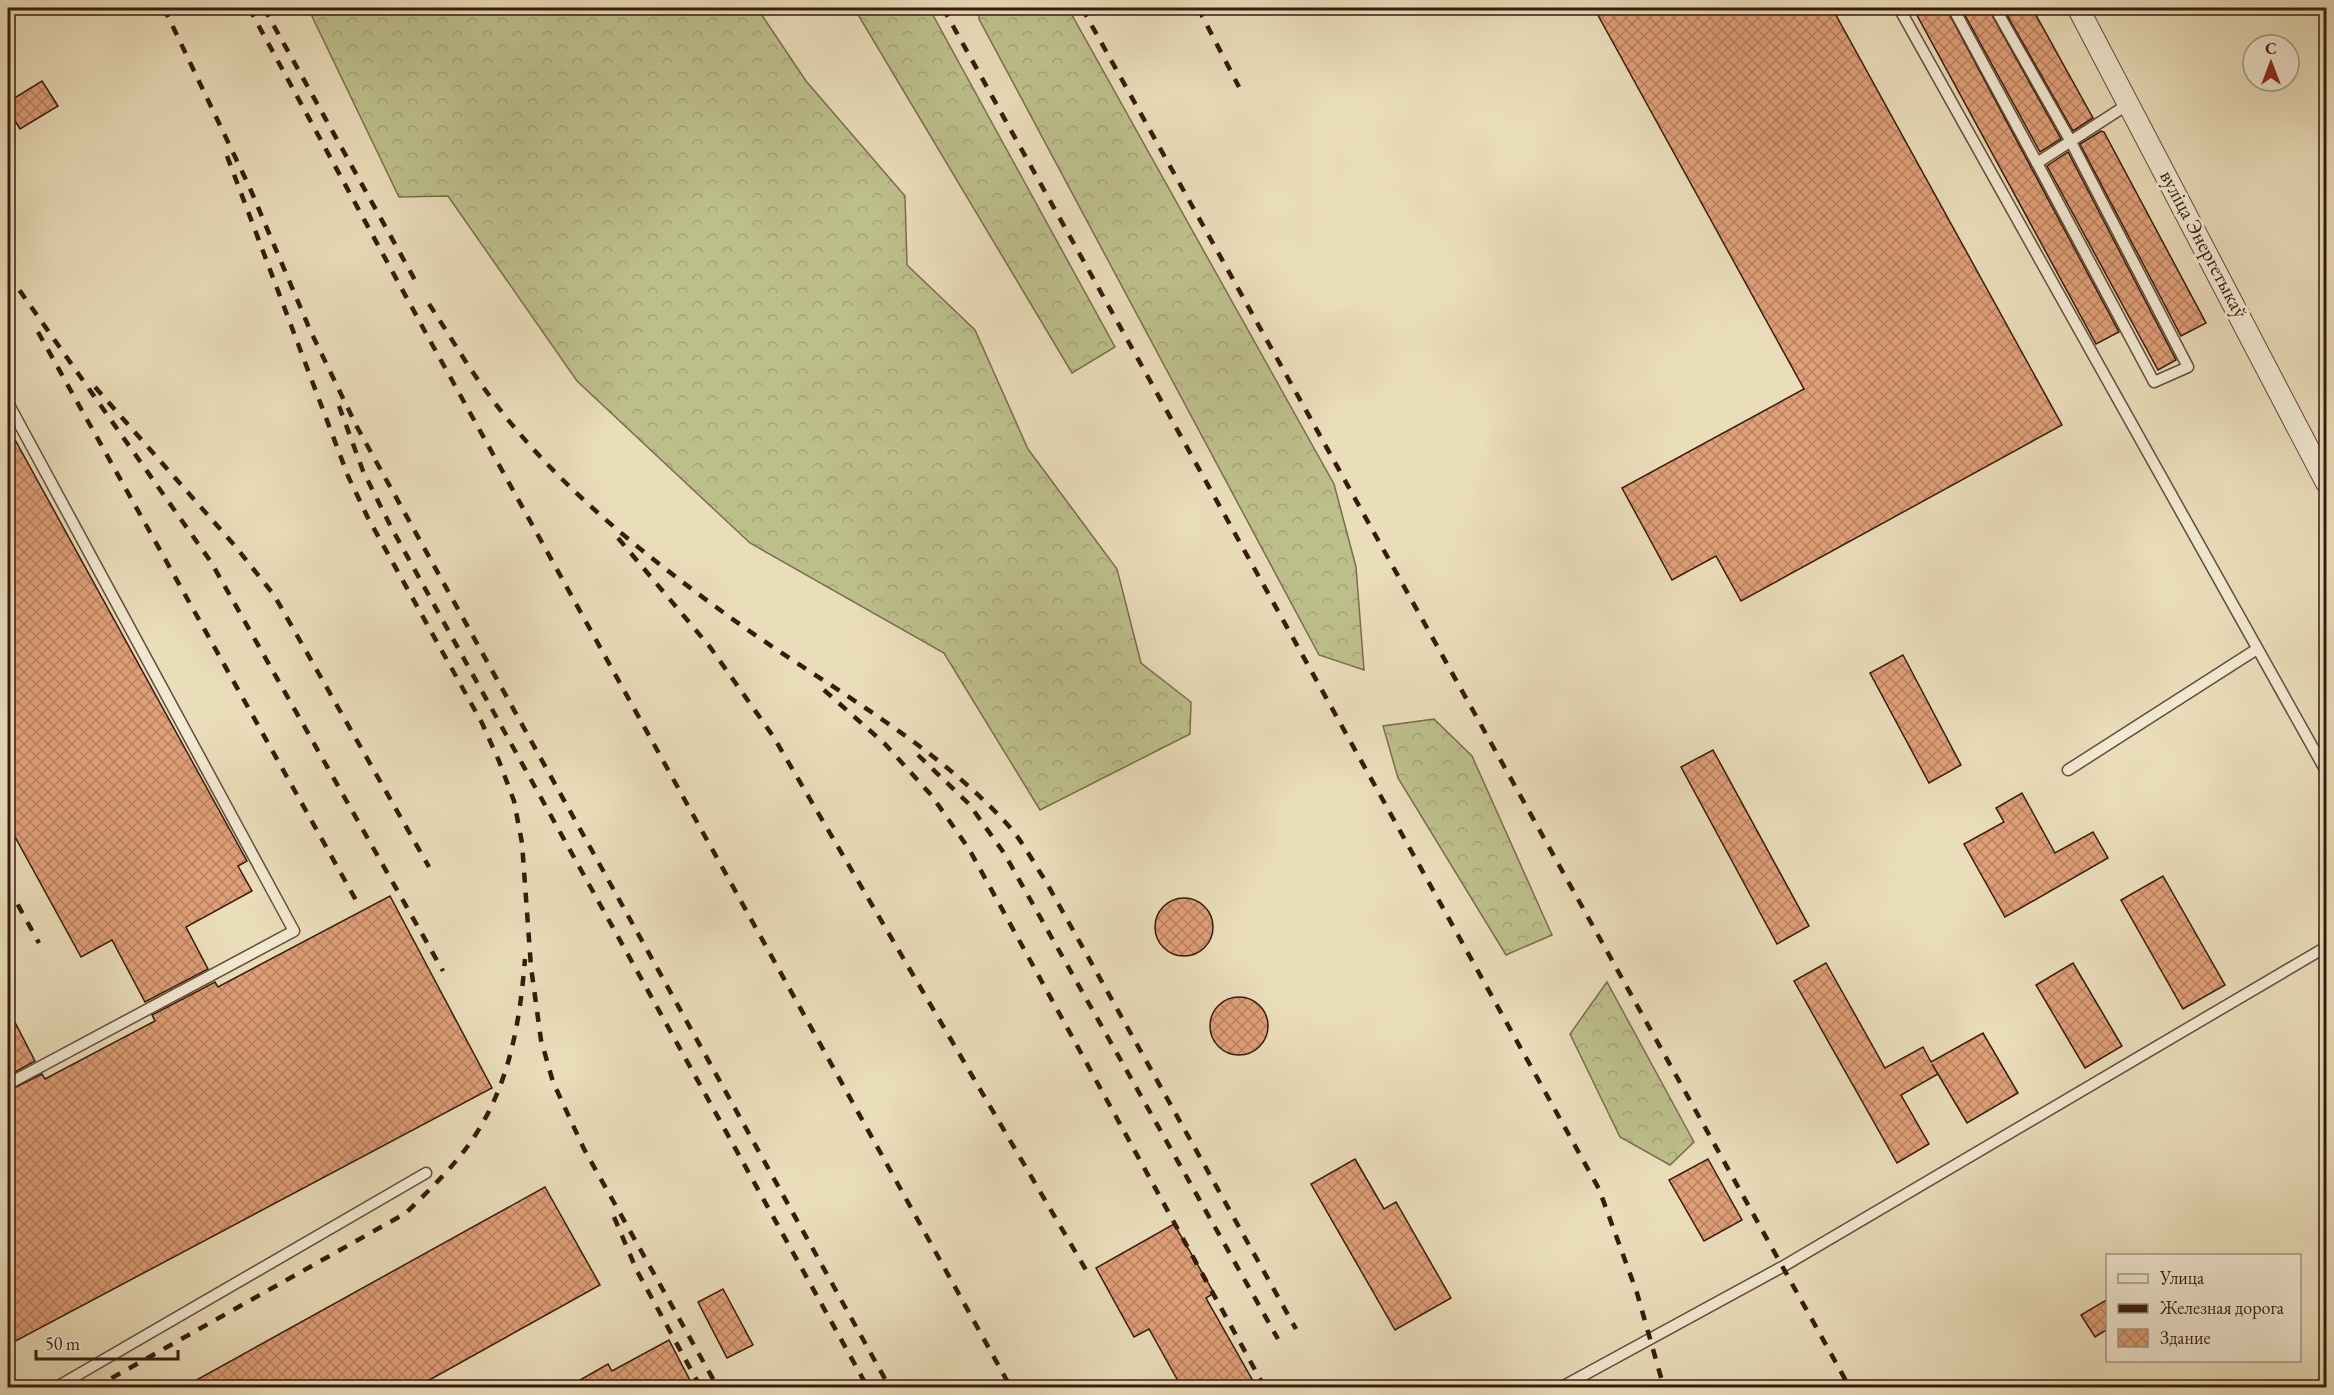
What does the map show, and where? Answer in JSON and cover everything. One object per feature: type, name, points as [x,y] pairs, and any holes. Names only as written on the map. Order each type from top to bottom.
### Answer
[{"type":"street","name":"вуліца Энергетыкаў","points":[[2078,8],[2130,102],[2326,482]]},
{"type":"lane","points":[[1899,8],[2326,771]]},
{"type":"lane","points":[[1953,8],[2154,382],[2188,366],[2070,140],[1995,8]]},
{"type":"lane","points":[[2037,163],[2130,102]]},
{"type":"lane","points":[[8,403],[294,931],[8,1084]]},
{"type":"lane","points":[[2068,771],[2257,649]]},
{"type":"lane","points":[[1560,1388],[1782,1267],[2326,947]]},
{"type":"lane","points":[[55,1388],[426,1173]]},
{"type":"green space","points":[[308,8],[757,8],[806,81],[905,196],[907,265],[975,330],[1028,449],[1117,569],[1141,663],[1191,702],[1190,734],[1040,810],[944,653],[750,543],[577,381],[448,196],[399,197]]},
{"type":"green space","points":[[854,8],[929,8],[1115,347],[1072,373]]},
{"type":"green space","points":[[978,8],[1068,8],[1334,484],[1356,567],[1364,670],[1319,655],[979,19]]},
{"type":"green space","points":[[1434,719],[1472,756],[1552,935],[1506,955],[1398,778],[1383,726]]},
{"type":"green space","points":[[1607,982],[1694,1142],[1670,1165],[1620,1137],[1570,1034]]},
{"type":"building","points":[[1594,8],[1832,8],[2062,425],[1741,601],[1716,556],[1672,580],[1622,488],[1804,389]]},
{"type":"building","points":[[1913,8],[1946,8],[2119,332],[2096,344]]},
{"type":"building","points":[[1961,8],[1988,8],[2061,139],[2040,152]]},
{"type":"building","points":[[2003,8],[2032,8],[2093,118],[2073,131]]},
{"type":"building","points":[[42,81],[58,106],[20,129],[8,109],[8,102]]},
{"type":"building","points":[[2101,131],[2104,132],[2206,323],[2181,336],[2080,144]]},
{"type":"building","points":[[2068,152],[2176,360],[2158,370],[2047,166]]},
{"type":"building","points":[[8,427],[247,861],[238,866],[252,891],[186,927],[208,969],[145,1002],[112,940],[81,957],[8,824]]},
{"type":"building","points":[[1903,655],[1961,765],[1929,783],[1870,673]]},
{"type":"building","points":[[1713,750],[1809,926],[1777,944],[1681,767]]},
{"type":"building","points":[[2022,793],[2055,853],[2093,832],[2108,858],[2005,917],[1964,844],[2004,822],[1996,808]]},
{"type":"building","points":[[2163,876],[2225,985],[2183,1009],[2121,900]]},
{"type":"building","points":[[390,896],[492,1088],[8,1345],[8,1091],[42,1074],[45,1079],[155,1021],[152,1015],[215,982],[218,987]]},
{"type":"building","points":[[1184,898],[1195,900],[1208,911],[1213,927],[1211,938],[1200,951],[1184,956],[1173,954],[1160,943],[1155,927],[1157,916],[1168,903]]},
{"type":"building","points":[[1826,963],[1885,1068],[1923,1047],[1931,1062],[1983,1033],[2018,1093],[1967,1123],[1938,1074],[1901,1095],[1929,1144],[1897,1163],[1794,981]]},
{"type":"building","points":[[2073,963],[2122,1046],[2085,1068],[2036,985]]},
{"type":"building","points":[[1239,997],[1250,999],[1263,1010],[1268,1026],[1266,1037],[1255,1050],[1239,1055],[1228,1053],[1215,1042],[1210,1026],[1212,1015],[1223,1002]]},
{"type":"building","points":[[8,1009],[35,1061],[8,1076]]},
{"type":"building","points":[[1355,1159],[1384,1209],[1396,1202],[1451,1298],[1395,1330],[1311,1184]]},
{"type":"building","points":[[1708,1159],[1742,1220],[1704,1241],[1669,1180]]},
{"type":"building","points":[[545,1187],[600,1285],[415,1388],[182,1388]]},
{"type":"building","points":[[1174,1224],[1214,1293],[1206,1298],[1257,1388],[1182,1388],[1149,1329],[1134,1337],[1096,1268]]},
{"type":"building","points":[[723,1289],[753,1345],[727,1358],[698,1302]]},
{"type":"building","points":[[2106,1300],[2106,1330],[2095,1337],[2081,1315]]},
{"type":"building","points":[[669,1340],[694,1388],[566,1388],[608,1364],[612,1371]]},
{"type":"railway","points":[[164,8],[249,186],[310,330],[357,427],[890,1388]]},
{"type":"railway","points":[[249,8],[428,337],[1011,1388]]},
{"type":"railway","points":[[264,8],[415,280]]},
{"type":"railway","points":[[943,8],[1599,1189],[1637,1293],[1664,1388]]},
{"type":"railway","points":[[1082,8],[1850,1388]]},
{"type":"railway","points":[[1198,8],[1239,87]]},
{"type":"railway","points":[[227,156],[348,476],[368,518],[482,723],[514,801],[522,843],[531,967],[541,1040],[553,1082],[584,1149],[718,1388]]},
{"type":"railway","points":[[8,274],[211,562],[443,971]]},
{"type":"railway","points":[[429,304],[473,373],[514,428],[601,516],[665,569],[731,618],[910,739],[977,793],[1007,824],[1045,880],[1296,1329]]},
{"type":"railway","points":[[38,332],[357,902]]},
{"type":"railway","points":[[95,387],[235,546],[274,595],[429,867]]},
{"type":"railway","points":[[339,406],[363,471],[391,527],[868,1388]]},
{"type":"railway","points":[[618,538],[710,647],[773,736],[1086,1270]]},
{"type":"railway","points":[[824,690],[885,744],[932,796],[969,849],[1265,1388]]},
{"type":"railway","points":[[918,755],[969,804],[1004,853],[1278,1339]]},
{"type":"railway","points":[[8,887],[39,943]]},
{"type":"railway","points":[[8,949],[13,958]]},
{"type":"railway","points":[[94,1388],[406,1213],[452,1166],[469,1145],[488,1114],[511,1050],[520,1005],[525,959]]},
{"type":"railway","points":[[614,1217],[637,1271],[701,1388]]}]
